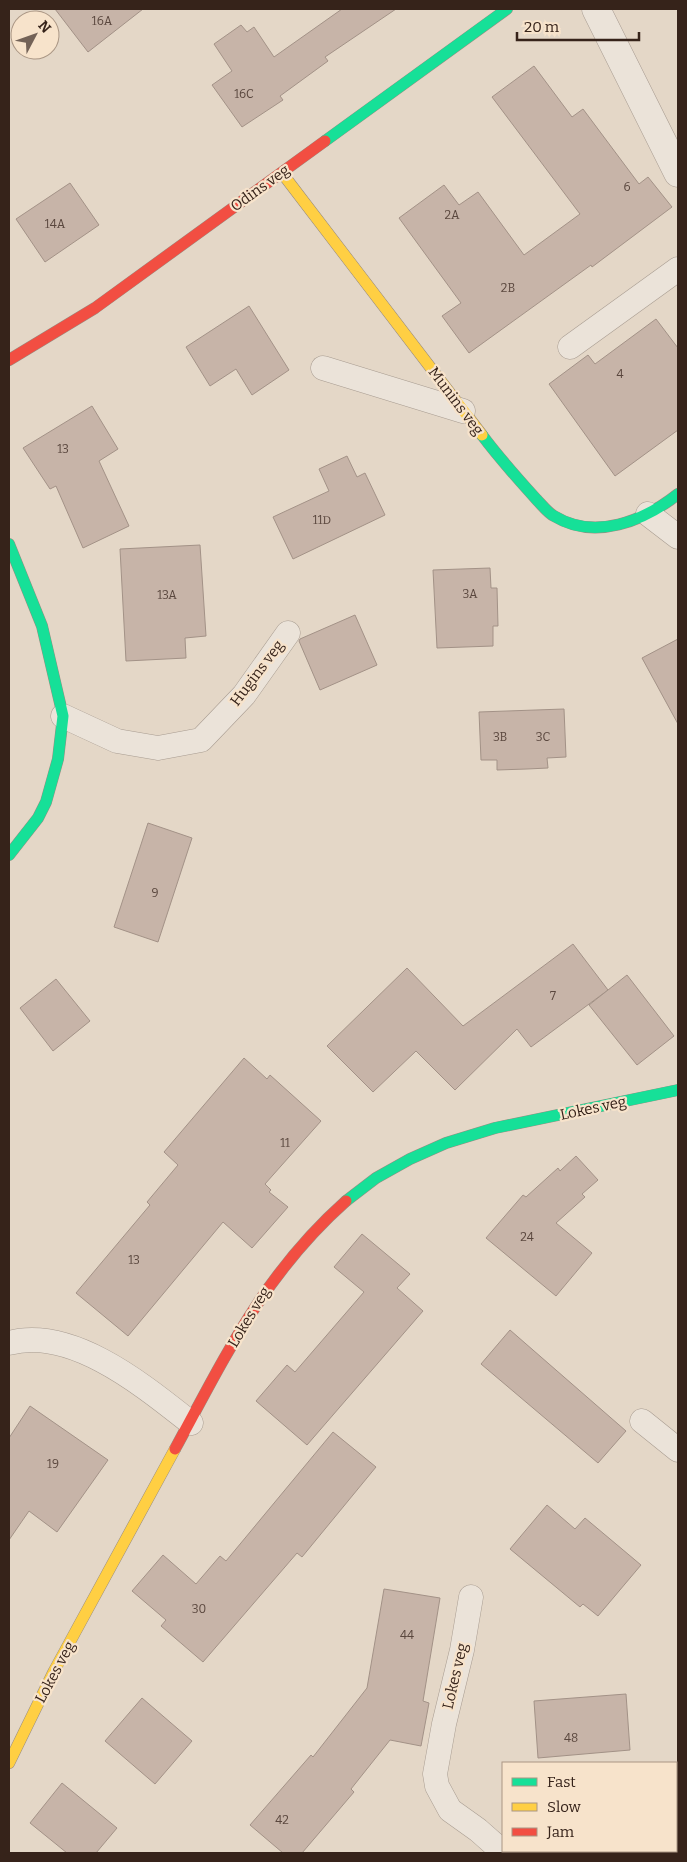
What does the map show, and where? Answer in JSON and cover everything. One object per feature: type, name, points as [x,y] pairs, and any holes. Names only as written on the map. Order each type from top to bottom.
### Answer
[{"type":"street","name":"Odins veg","points":[[9,360],[95,308],[507,9]]},
{"type":"street","points":[[596,9],[678,173]]},
{"type":"street","name":"Munins veg","points":[[282,173],[506,467],[552,516],[588,528],[609,528],[658,510],[678,494]]},
{"type":"street","points":[[9,544],[42,626],[63,716],[58,759],[46,802],[38,818],[9,855]]},
{"type":"street","name":"Lokes veg","points":[[9,1763],[54,1671],[191,1423],[244,1322],[279,1269],[306,1237],[334,1210],[364,1186],[418,1155],[486,1130],[678,1090]]},
{"type":"lane","points":[[570,347],[678,269]]},
{"type":"lane","points":[[324,368],[463,410]]},
{"type":"lane","points":[[648,514],[678,537]]},
{"type":"lane","name":"Hugins veg","points":[[63,716],[117,741],[158,748],[201,740],[244,695],[288,632]]},
{"type":"lane","points":[[9,1343],[24,1339],[62,1344],[136,1381],[191,1423]]},
{"type":"lane","points":[[642,1421],[678,1450]]},
{"type":"lane","name":"Lokes veg","points":[[470,1597],[462,1650],[444,1724],[435,1774],[437,1786],[450,1810],[478,1830],[502,1851]]},
{"type":"building","points":[[143,9],[88,52],[60,16],[60,10],[56,10]]},
{"type":"building","points":[[342,9],[396,9],[325,57],[328,61],[280,96],[283,100],[242,127],[212,85],[232,71],[214,44],[241,25],[247,32],[254,27],[274,57]]},
{"type":"building","points":[[534,66],[572,117],[583,109],[639,184],[648,177],[672,207],[592,267],[591,265],[469,353],[442,316],[461,303],[399,218],[444,185],[459,205],[478,192],[524,255],[580,214],[492,97]]},
{"type":"building","points":[[70,183],[99,225],[45,262],[16,219]]},
{"type":"building","points":[[249,306],[289,370],[252,395],[236,369],[210,386],[186,347]]},
{"type":"building","points":[[656,319],[678,348],[678,430],[615,476],[549,384],[588,355],[595,364]]},
{"type":"building","points":[[92,406],[118,449],[99,461],[129,526],[83,548],[56,486],[50,489],[23,448]]},
{"type":"building","points":[[347,456],[357,477],[365,473],[385,515],[293,559],[273,517],[329,491],[319,469]]},
{"type":"building","points":[[200,545],[206,636],[185,638],[186,658],[126,661],[120,549]]},
{"type":"building","points":[[490,568],[491,588],[497,588],[498,626],[493,626],[493,646],[437,648],[433,570]]},
{"type":"building","points":[[355,615],[377,665],[320,690],[299,641]]},
{"type":"building","points":[[678,639],[678,724],[642,658]]},
{"type":"building","points":[[564,709],[566,757],[547,758],[548,768],[527,769],[497,770],[497,760],[481,760],[479,712]]},
{"type":"building","points":[[148,823],[192,838],[158,942],[114,927]]},
{"type":"building","points":[[573,944],[608,990],[531,1047],[517,1029],[455,1090],[416,1051],[373,1092],[327,1046],[407,968],[463,1026]]},
{"type":"building","points":[[627,975],[674,1036],[637,1065],[589,1005]]},
{"type":"building","points":[[56,979],[90,1021],[53,1051],[20,1008]]},
{"type":"building","points":[[244,1058],[267,1079],[270,1075],[321,1121],[265,1184],[271,1190],[269,1192],[288,1207],[252,1248],[223,1222],[128,1336],[76,1293],[150,1205],[147,1202],[178,1165],[164,1152]]},
{"type":"building","points":[[576,1156],[598,1180],[582,1194],[585,1197],[556,1223],[592,1253],[556,1296],[486,1238],[523,1195],[526,1197],[558,1168],[560,1171]]},
{"type":"building","points":[[362,1234],[410,1274],[397,1288],[423,1311],[307,1445],[256,1401],[287,1365],[295,1372],[364,1292],[334,1267]]},
{"type":"building","points":[[510,1330],[626,1431],[598,1463],[481,1364]]},
{"type":"building","points":[[30,1406],[108,1460],[57,1532],[29,1511],[9,1540],[9,1438]]},
{"type":"building","points":[[333,1432],[376,1467],[302,1557],[297,1553],[203,1662],[161,1626],[166,1620],[132,1591],[163,1555],[196,1584],[220,1556],[226,1561]]},
{"type":"building","points":[[547,1505],[575,1529],[585,1518],[641,1565],[598,1616],[583,1604],[580,1607],[510,1549]]},
{"type":"building","points":[[384,1589],[440,1598],[423,1701],[429,1703],[421,1746],[390,1740],[351,1789],[354,1792],[302,1853],[283,1853],[250,1825],[311,1755],[313,1757],[367,1688]]},
{"type":"building","points":[[626,1694],[630,1750],[538,1758],[534,1701]]},
{"type":"building","points":[[142,1698],[192,1741],[155,1784],[105,1741]]},
{"type":"building","points":[[62,1783],[117,1828],[96,1853],[67,1853],[30,1823]]},
{"type":"traffic: fast","points":[[325,141],[507,9]]},
{"type":"traffic: fast","points":[[482,435],[545,509],[554,516],[570,523],[586,527],[619,524],[650,512],[678,494]]},
{"type":"traffic: fast","points":[[9,544],[42,626],[63,716],[58,759],[46,802],[38,818],[9,855]]},
{"type":"traffic: fast","points":[[346,1201],[376,1178],[410,1159],[446,1143],[495,1128],[678,1090]]},
{"type":"traffic: slow","points":[[282,173],[482,435]]},
{"type":"traffic: slow","points":[[9,1763],[54,1671],[175,1449]]},
{"type":"traffic: jam","points":[[9,360],[95,308],[325,141]]},
{"type":"traffic: jam","points":[[175,1449],[230,1348],[269,1287],[317,1229],[346,1201]]}]
